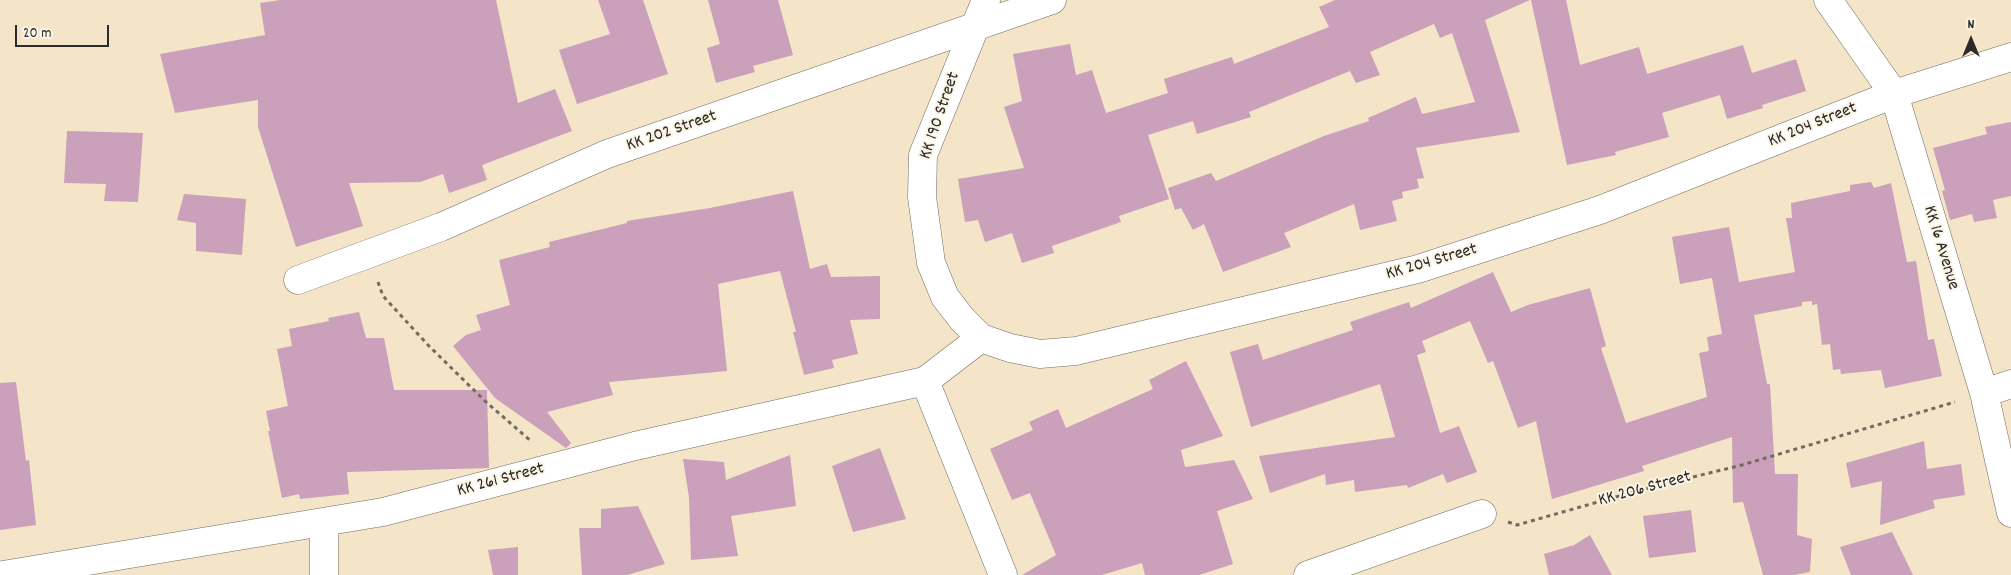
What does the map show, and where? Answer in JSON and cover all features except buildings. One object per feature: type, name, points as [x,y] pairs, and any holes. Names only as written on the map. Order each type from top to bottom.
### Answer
[{"type":"street","name":"KK 190 Street","points":[[962,319],[945,297],[931,263],[922,198],[923,155],[973,27],[986,0]]},
{"type":"street","name":"KK 202 Street","points":[[298,280],[441,227],[607,154],[1052,0]]},
{"type":"street","name":"KK 16 Avenue","points":[[1828,0],[1894,94],[1984,393],[2011,513]]},
{"type":"street","name":"KK 204 Street","points":[[962,319],[981,338],[1010,348],[1040,354],[1076,350],[1418,269],[1600,210],[1894,94],[2011,56]]},
{"type":"street","name":"KK 261 Street","points":[[3,575],[383,512],[635,446],[925,382],[981,338]]},
{"type":"street","points":[[925,382],[1003,575]]},
{"type":"street","points":[[1984,393],[2011,384]]},
{"type":"street","points":[[1308,575],[1482,514]]},
{"type":"street","points":[[324,522],[324,575]]},
{"type":"path","points":[[368,254],[383,296],[428,345],[486,402],[534,444],[553,468]]},
{"type":"path","name":"KK 206 Street","points":[[1482,514],[1517,525],[1640,490],[1742,465],[1984,393]]}]
